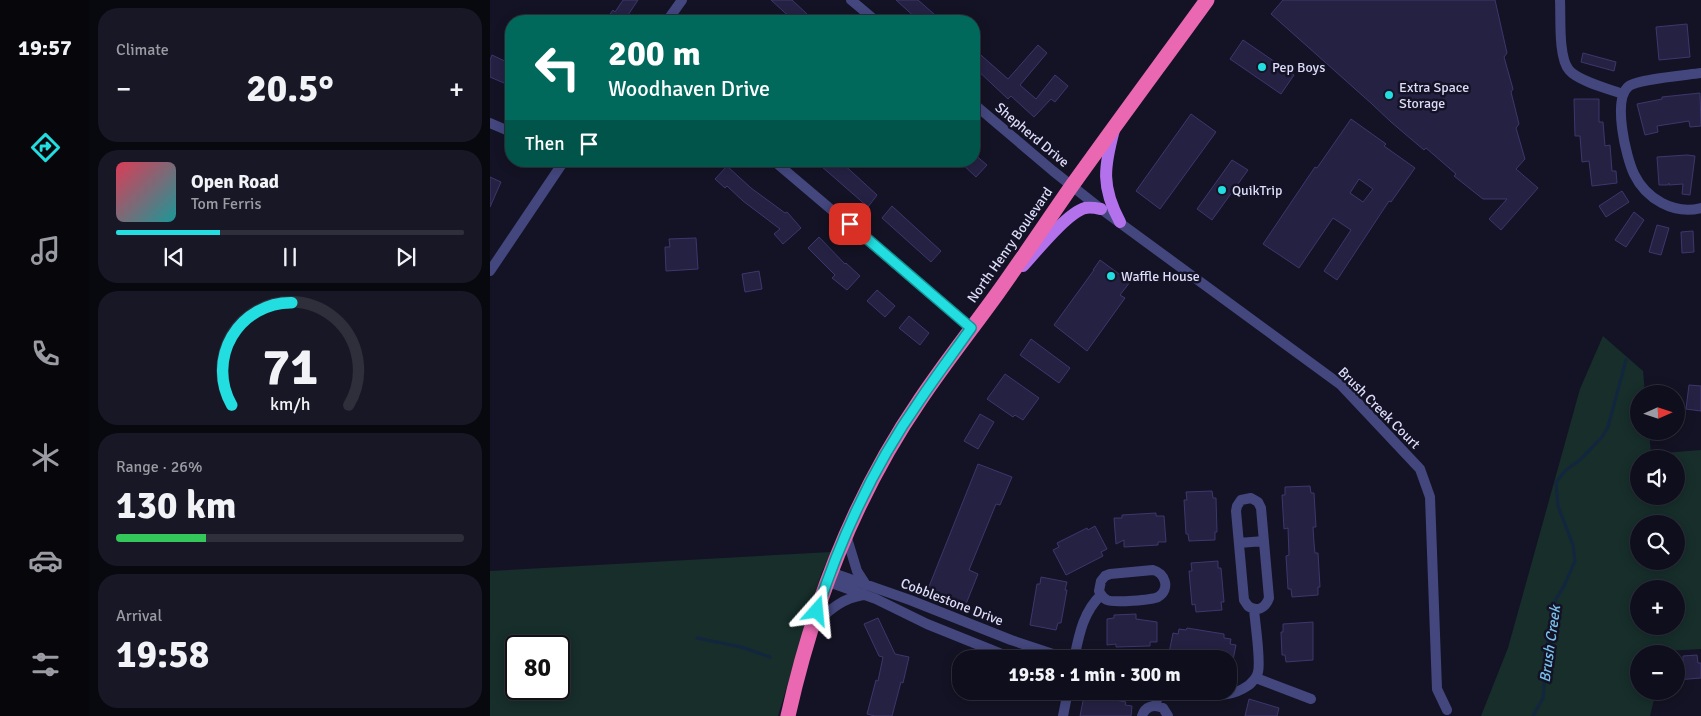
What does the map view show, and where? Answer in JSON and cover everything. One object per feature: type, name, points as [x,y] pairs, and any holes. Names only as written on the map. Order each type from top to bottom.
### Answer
[{"type":"highway","name":"North Henry Boulevard","points":[[788,716],[795,682],[828,576],[846,533],[880,465],[919,401],[1207,0]]},
{"type":"main road","points":[[1115,126],[1107,157],[1106,177],[1113,208],[1120,222]]},
{"type":"main road","points":[[996,295],[1066,221],[1084,208],[1101,208]]},
{"type":"street","points":[[671,15],[682,0]]},
{"type":"street","points":[[851,0],[869,15]]},
{"type":"street","points":[[1560,0],[1563,58],[1568,69],[1577,76],[1623,94]]},
{"type":"street","points":[[1701,73],[1630,85],[1623,94],[1621,120],[1634,174],[1656,200],[1668,206],[1684,210],[1701,208]]},
{"type":"street","name":"Shepherd Drive","points":[[980,109],[1072,186]]},
{"type":"street","points":[[490,123],[505,129]]},
{"type":"street","points":[[490,271],[559,167]]},
{"type":"street","points":[[781,167],[971,328]]},
{"type":"street","name":"Brush Creek Court","points":[[1072,186],[1341,385],[1420,469],[1430,497],[1437,690],[1447,710]]},
{"type":"street","points":[[1248,498],[1256,501],[1260,506],[1264,541],[1269,598],[1264,607],[1254,609],[1248,606],[1244,600],[1236,508],[1241,500],[1248,498]]},
{"type":"street","points":[[812,626],[839,603],[866,590],[857,571],[846,533]]},
{"type":"street","points":[[1239,543],[1264,541]]},
{"type":"street","points":[[1153,570],[1162,575],[1166,583],[1163,593],[1153,598],[1113,602],[1101,595],[1099,584],[1103,578],[1110,574],[1153,570]]},
{"type":"street","name":"Cobblestone Drive","points":[[828,576],[878,594],[910,600],[1011,640],[1043,650]]},
{"type":"street","name":"Cobblestone Drive","points":[[878,594],[927,624],[992,650]]},
{"type":"street","points":[[1076,650],[1084,619],[1091,606],[1101,595]]},
{"type":"street","points":[[1237,692],[1256,678],[1259,667],[1254,609]]},
{"type":"street","points":[[1256,678],[1312,699]]},
{"type":"street","points":[[1063,716],[1066,700]]},
{"type":"street","points":[[1156,706],[1157,700]]},
{"type":"street","points":[[1142,716],[1148,708],[1156,706],[1164,709],[1168,716]]},
{"type":"green space","points":[[1603,336],[1643,371],[1644,385],[1630,385],[1630,440],[1650,440],[1651,450],[1630,450],[1630,505],[1685,505],[1685,451],[1701,450],[1701,649],[1685,650],[1685,645],[1630,645],[1630,700],[1654,700],[1650,716],[1481,716],[1508,648],[1580,389]]},
{"type":"green space","points":[[831,552],[821,574],[778,716],[490,716],[490,571]]},
{"type":"building","points":[[623,0],[638,0],[628,15],[609,15],[613,10],[615,12]]},
{"type":"building","points":[[771,0],[792,0],[807,14],[787,15]]},
{"type":"building","points":[[896,0],[918,0],[935,15],[912,15]]},
{"type":"building","points":[[1283,0],[1495,0],[1507,53],[1504,57],[1513,89],[1511,92],[1519,124],[1516,128],[1525,159],[1516,169],[1538,188],[1501,230],[1489,219],[1507,199],[1483,199],[1454,176],[1456,174],[1426,148],[1424,150],[1391,122],[1271,14]]},
{"type":"building","points":[[1687,24],[1690,57],[1659,60],[1656,27]]},
{"type":"building","name":"Pep Boys","points":[[1243,40],[1294,75],[1281,94],[1230,59]]},
{"type":"building","points":[[1038,45],[1047,53],[1020,85],[1036,99],[1055,75],[1068,86],[1055,102],[1051,99],[1034,117],[1011,96],[1008,99],[980,73],[980,54],[1008,79]]},
{"type":"building","points":[[1583,53],[1616,62],[1614,71],[1581,62]]},
{"type":"building","points":[[492,55],[505,61],[505,83],[490,77],[490,60]]},
{"type":"building","points":[[1700,93],[1701,126],[1690,127],[1689,121],[1657,126],[1658,132],[1645,135],[1637,104],[1662,99],[1662,97]]},
{"type":"building","points":[[1574,99],[1599,99],[1599,122],[1603,122],[1605,146],[1610,145],[1612,171],[1616,171],[1617,183],[1592,186],[1589,161],[1582,162],[1580,136],[1575,136]]},
{"type":"building","points":[[1191,114],[1216,132],[1160,209],[1136,191]]},
{"type":"building","points":[[1351,119],[1415,168],[1391,202],[1389,201],[1337,280],[1324,271],[1351,230],[1333,218],[1299,268],[1263,244],[1315,167],[1317,168]],"holes":[[[1359,179],[1373,189],[1363,202],[1350,193]]]},
{"type":"building","points":[[1695,156],[1690,195],[1682,194],[1683,184],[1669,185],[1669,183],[1668,185],[1659,185],[1657,157]]},
{"type":"building","points":[[980,159],[987,165],[976,177],[965,167],[980,167]]},
{"type":"building","name":"QuikTrip","points":[[1232,160],[1248,170],[1212,220],[1197,209]]},
{"type":"building","points":[[728,167],[751,188],[785,213],[787,212],[801,228],[783,244],[774,234],[780,229],[743,201],[727,186],[725,188],[715,179]]},
{"type":"building","points":[[822,167],[847,167],[877,195],[868,207]]},
{"type":"building","points":[[490,177],[501,182],[490,207]]},
{"type":"building","points":[[1622,191],[1629,202],[1606,217],[1599,206]]},
{"type":"building","points":[[892,206],[941,251],[931,262],[882,218]]},
{"type":"building","points":[[1634,212],[1644,220],[1626,247],[1615,240]]},
{"type":"building","points":[[1657,225],[1669,228],[1661,255],[1649,252]]},
{"type":"building","points":[[1693,231],[1694,252],[1682,253],[1681,232]]},
{"type":"building","points":[[819,237],[845,264],[860,276],[847,290],[832,278],[835,275],[808,248]]},
{"type":"building","points":[[696,238],[698,269],[666,271],[665,247],[670,247],[669,239]]},
{"type":"building","points":[[1100,260],[1130,282],[1120,295],[1125,298],[1087,351],[1054,325]]},
{"type":"building","points":[[759,271],[762,289],[745,292],[742,274]]},
{"type":"building","points":[[877,290],[895,306],[885,317],[867,301]]},
{"type":"building","points":[[909,316],[929,333],[920,345],[899,328]]},
{"type":"building","points":[[1031,339],[1070,368],[1059,383],[1020,355]]},
{"type":"building","points":[[1005,374],[1039,398],[1023,420],[1015,415],[1013,417],[987,399]]},
{"type":"building","points":[[1689,385],[1701,386],[1701,411],[1686,409]]},
{"type":"building","points":[[980,414],[994,422],[978,449],[964,441]]},
{"type":"building","points":[[978,464],[1012,477],[1000,505],[996,504],[969,570],[978,574],[964,609],[926,594]]},
{"type":"building","points":[[1310,486],[1311,493],[1314,493],[1316,527],[1313,527],[1314,543],[1315,553],[1318,553],[1320,587],[1318,587],[1318,595],[1292,597],[1291,589],[1288,589],[1286,556],[1289,555],[1288,528],[1284,529],[1282,495],[1285,495],[1285,487]]},
{"type":"building","points":[[1212,491],[1213,498],[1216,498],[1217,532],[1215,532],[1215,540],[1189,541],[1188,534],[1186,534],[1184,500],[1187,500],[1186,492]]},
{"type":"building","points":[[1156,513],[1156,516],[1164,516],[1166,542],[1158,542],[1158,545],[1124,547],[1124,540],[1116,544],[1114,518],[1122,518],[1122,515]]},
{"type":"building","points":[[1095,526],[1107,549],[1101,552],[1103,556],[1066,575],[1053,550],[1059,547],[1057,543]]},
{"type":"building","points":[[1218,561],[1218,568],[1221,568],[1224,602],[1221,602],[1222,610],[1196,612],[1195,604],[1192,605],[1189,571],[1192,571],[1191,563]]},
{"type":"building","points":[[1041,577],[1067,582],[1061,623],[1058,623],[1056,630],[1030,625],[1037,584],[1040,584]]},
{"type":"building","points":[[1136,614],[1136,619],[1157,622],[1157,642],[1150,642],[1150,646],[1116,647],[1116,644],[1107,645],[1107,619],[1114,618],[1114,615]]},
{"type":"building","points":[[878,618],[895,654],[909,657],[892,716],[867,714],[876,680],[878,681],[883,657],[879,656],[864,624]]},
{"type":"building","points":[[1313,622],[1313,660],[1286,662],[1285,655],[1282,655],[1281,632],[1283,632],[1283,624]]},
{"type":"building","points":[[1187,628],[1224,634],[1224,638],[1231,639],[1230,644],[1236,645],[1235,650],[1170,650],[1173,633],[1178,634],[1179,629],[1186,630]]},
{"type":"building","points":[[1697,655],[1698,663],[1701,663],[1701,678],[1685,679],[1685,656]]},
{"type":"building","points":[[1249,699],[1279,708],[1277,716],[1245,716]]},
{"type":"building","points":[[1083,700],[1115,700],[1126,702],[1125,705],[1132,706],[1131,716],[1080,716]]},
{"type":"waterway","name":"Brush Creek","points":[[1533,716],[1543,698],[1548,640],[1556,599],[1575,561],[1573,545],[1558,506],[1556,482],[1566,470],[1580,460],[1602,437],[1608,427],[1626,360]]},
{"type":"waterway","points":[[697,638],[741,647],[770,657]]},
{"type":"place","name":"Pep Boys","points":[[1262,67]]},
{"type":"place","name":"Extra Space Storage","points":[[1389,95]]},
{"type":"place","name":"QuikTrip","points":[[1222,190]]},
{"type":"place","name":"Waffle House","points":[[1111,276]]},
{"type":"route","points":[[817,611],[826,581],[843,540],[880,465],[919,401],[971,328],[850,224]]}]
